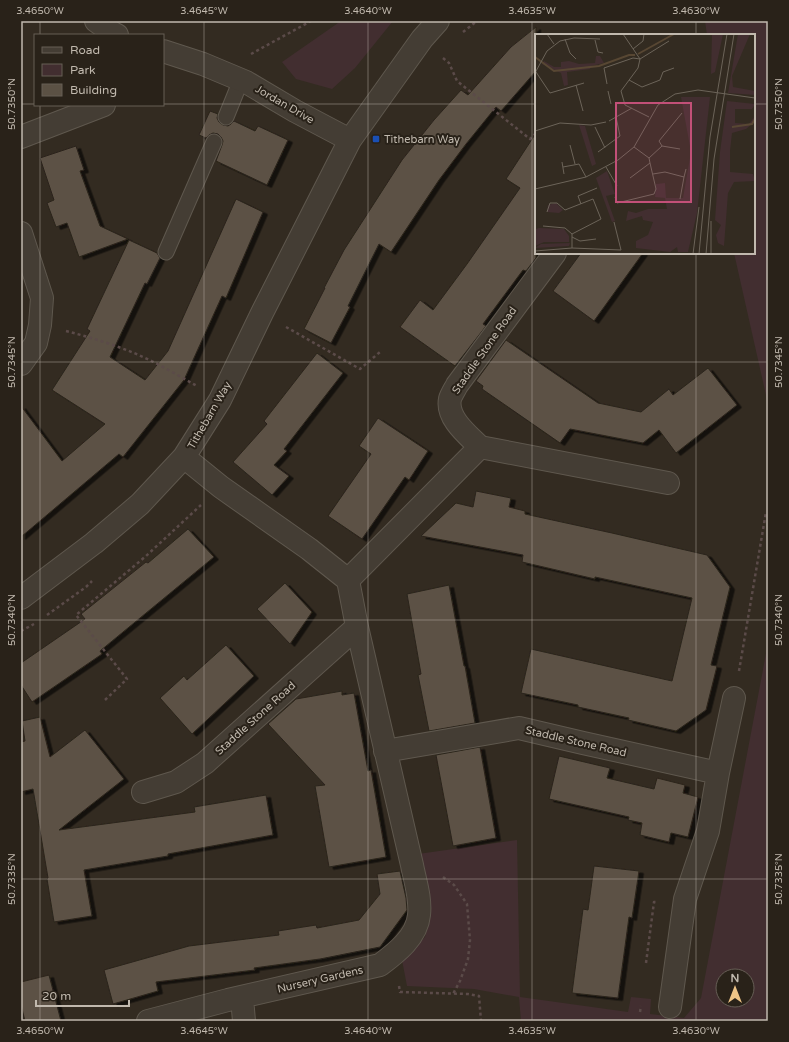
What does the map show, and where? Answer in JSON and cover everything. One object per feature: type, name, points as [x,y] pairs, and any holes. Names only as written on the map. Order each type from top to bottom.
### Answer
[{"type":"street","points":[[96,21],[115,34]]},
{"type":"street","name":"Tithebarn Way","points":[[21,598],[94,542],[140,504],[184,457],[220,400],[262,313],[350,140],[422,39],[438,21]]},
{"type":"street","name":"Jordan Drive","points":[[164,53],[203,64],[242,80],[295,112],[350,140]]},
{"type":"street","points":[[21,137],[101,106]]},
{"type":"street","points":[[21,233],[42,298],[40,325],[36,343],[21,364]]},
{"type":"street","name":"Staddle Stone Road","points":[[480,446],[459,426],[450,414],[450,400],[457,385],[554,254]]},
{"type":"street","points":[[348,580],[480,446],[668,483]]},
{"type":"street","points":[[184,457],[221,487],[309,549],[348,580],[357,627],[411,860]]},
{"type":"street","name":"Staddle Stone Road","points":[[143,792],[176,782],[205,764],[357,627]]},
{"type":"street","points":[[670,1007],[685,899],[708,831],[718,773],[734,698]]},
{"type":"street","name":"Staddle Stone Road","points":[[385,751],[519,728],[718,773]]},
{"type":"street","name":"Nursery Gardens","points":[[148,1021],[228,1000],[380,965],[408,940],[415,928],[419,916],[419,900],[411,860]]},
{"type":"street","points":[[242,998],[244,1021]]},
{"type":"lane","points":[[226,117],[242,80]]},
{"type":"lane","points":[[166,252],[214,142]]},
{"type":"path","points":[[218,71],[311,21]]},
{"type":"path","points":[[448,64],[457,81],[530,139],[535,134]]},
{"type":"path","points":[[262,313],[360,369],[380,352]]},
{"type":"path","points":[[95,339],[135,354],[175,374],[220,400]]},
{"type":"path","points":[[105,700],[128,679],[76,615],[146,556],[221,487]]},
{"type":"path","points":[[734,698],[766,512]]},
{"type":"path","points":[[411,860],[437,872],[454,885],[467,904],[470,940],[468,959],[460,981],[453,994]]},
{"type":"path","points":[[394,953],[400,992],[468,994],[479,996],[482,1021]]},
{"type":"green space","points":[[341,21],[393,21],[355,68],[332,89],[296,79],[282,62]]},
{"type":"green space","points":[[705,21],[768,21],[768,404],[734,254],[755,254],[755,34],[707,34]]},
{"type":"green space","points":[[768,643],[768,1021],[521,1021],[519,997],[474,989],[407,986],[402,960],[425,937],[430,911],[418,854],[517,840],[520,997],[628,1012],[631,997],[651,999],[650,1014],[684,1018],[701,998]]},
{"type":"building","points":[[536,27],[535,72],[501,111],[496,107],[466,144],[439,180],[391,252],[379,244],[348,306],[350,307],[331,343],[304,329],[344,250],[402,160],[434,120],[461,90],[468,95],[511,47]]},
{"type":"building","points":[[210,111],[218,114],[217,118],[223,125],[228,126],[234,121],[255,131],[258,126],[288,140],[267,185],[216,161],[223,141],[221,137],[218,134],[213,133],[206,138],[199,135]]},
{"type":"building","points":[[535,135],[536,258],[526,271],[523,270],[483,324],[486,326],[455,366],[400,327],[420,300],[433,310],[467,264],[520,188],[506,179]]},
{"type":"building","points":[[76,146],[84,170],[80,171],[100,226],[128,239],[79,257],[67,223],[56,227],[47,203],[54,200],[40,158]]},
{"type":"building","points":[[236,199],[263,212],[226,298],[222,296],[184,380],[123,457],[119,454],[21,537],[21,406],[62,461],[105,424],[52,390],[90,331],[87,329],[129,240],[157,253],[160,258],[147,284],[145,283],[110,357],[145,380],[168,351]]},
{"type":"building","points":[[580,254],[642,254],[594,321],[553,291]]},
{"type":"building","points":[[506,340],[598,403],[641,412],[669,389],[673,395],[708,368],[737,405],[676,453],[659,430],[643,443],[570,429],[560,443],[482,389],[483,386],[476,381]]},
{"type":"building","points":[[317,353],[343,373],[284,449],[287,451],[274,465],[289,476],[272,495],[233,462],[267,424],[264,421]]},
{"type":"building","points":[[378,418],[428,451],[409,480],[405,477],[362,539],[328,516],[371,454],[359,446]]},
{"type":"building","points":[[476,491],[511,498],[509,507],[525,511],[525,514],[707,555],[730,587],[711,665],[717,666],[706,710],[676,731],[628,720],[629,718],[578,707],[578,705],[521,693],[531,649],[672,681],[692,598],[595,577],[595,579],[522,562],[523,555],[421,536],[456,503],[473,507]]},
{"type":"building","points":[[188,529],[214,557],[100,651],[102,654],[32,702],[21,685],[21,663],[85,619],[81,614],[146,562],[148,563]]},
{"type":"building","points":[[285,583],[312,612],[290,644],[257,609]]},
{"type":"building","points":[[449,585],[475,723],[429,731],[418,675],[421,674],[407,594]]},
{"type":"building","points":[[226,645],[254,676],[192,734],[160,698],[184,676],[187,680]]},
{"type":"building","points":[[342,691],[342,695],[354,693],[368,771],[371,770],[386,857],[329,867],[315,786],[325,785],[268,724],[296,699]]},
{"type":"building","points":[[40,717],[50,757],[85,730],[124,779],[59,830],[195,812],[194,807],[266,795],[273,835],[168,854],[168,856],[84,870],[92,916],[54,922],[33,789],[21,792],[21,742],[25,741],[22,721]]},
{"type":"building","points":[[480,747],[496,838],[453,846],[436,755]]},
{"type":"building","points":[[559,756],[610,768],[607,778],[654,789],[657,778],[685,785],[683,793],[698,797],[688,837],[671,833],[669,842],[640,835],[642,823],[628,820],[629,817],[549,799]]},
{"type":"building","points":[[594,866],[639,871],[632,918],[629,917],[618,998],[572,993],[583,909],[588,910]]},
{"type":"building","points":[[400,871],[407,910],[380,947],[320,959],[254,968],[255,970],[156,982],[158,991],[113,1004],[104,970],[189,946],[279,935],[278,931],[316,925],[317,928],[359,920],[380,894],[377,874]]},
{"type":"building","points":[[49,975],[61,1021],[25,1021],[21,1005],[21,982]]},
{"type":"place","name":"Tithebarn Way","points":[[376,139]]}]
